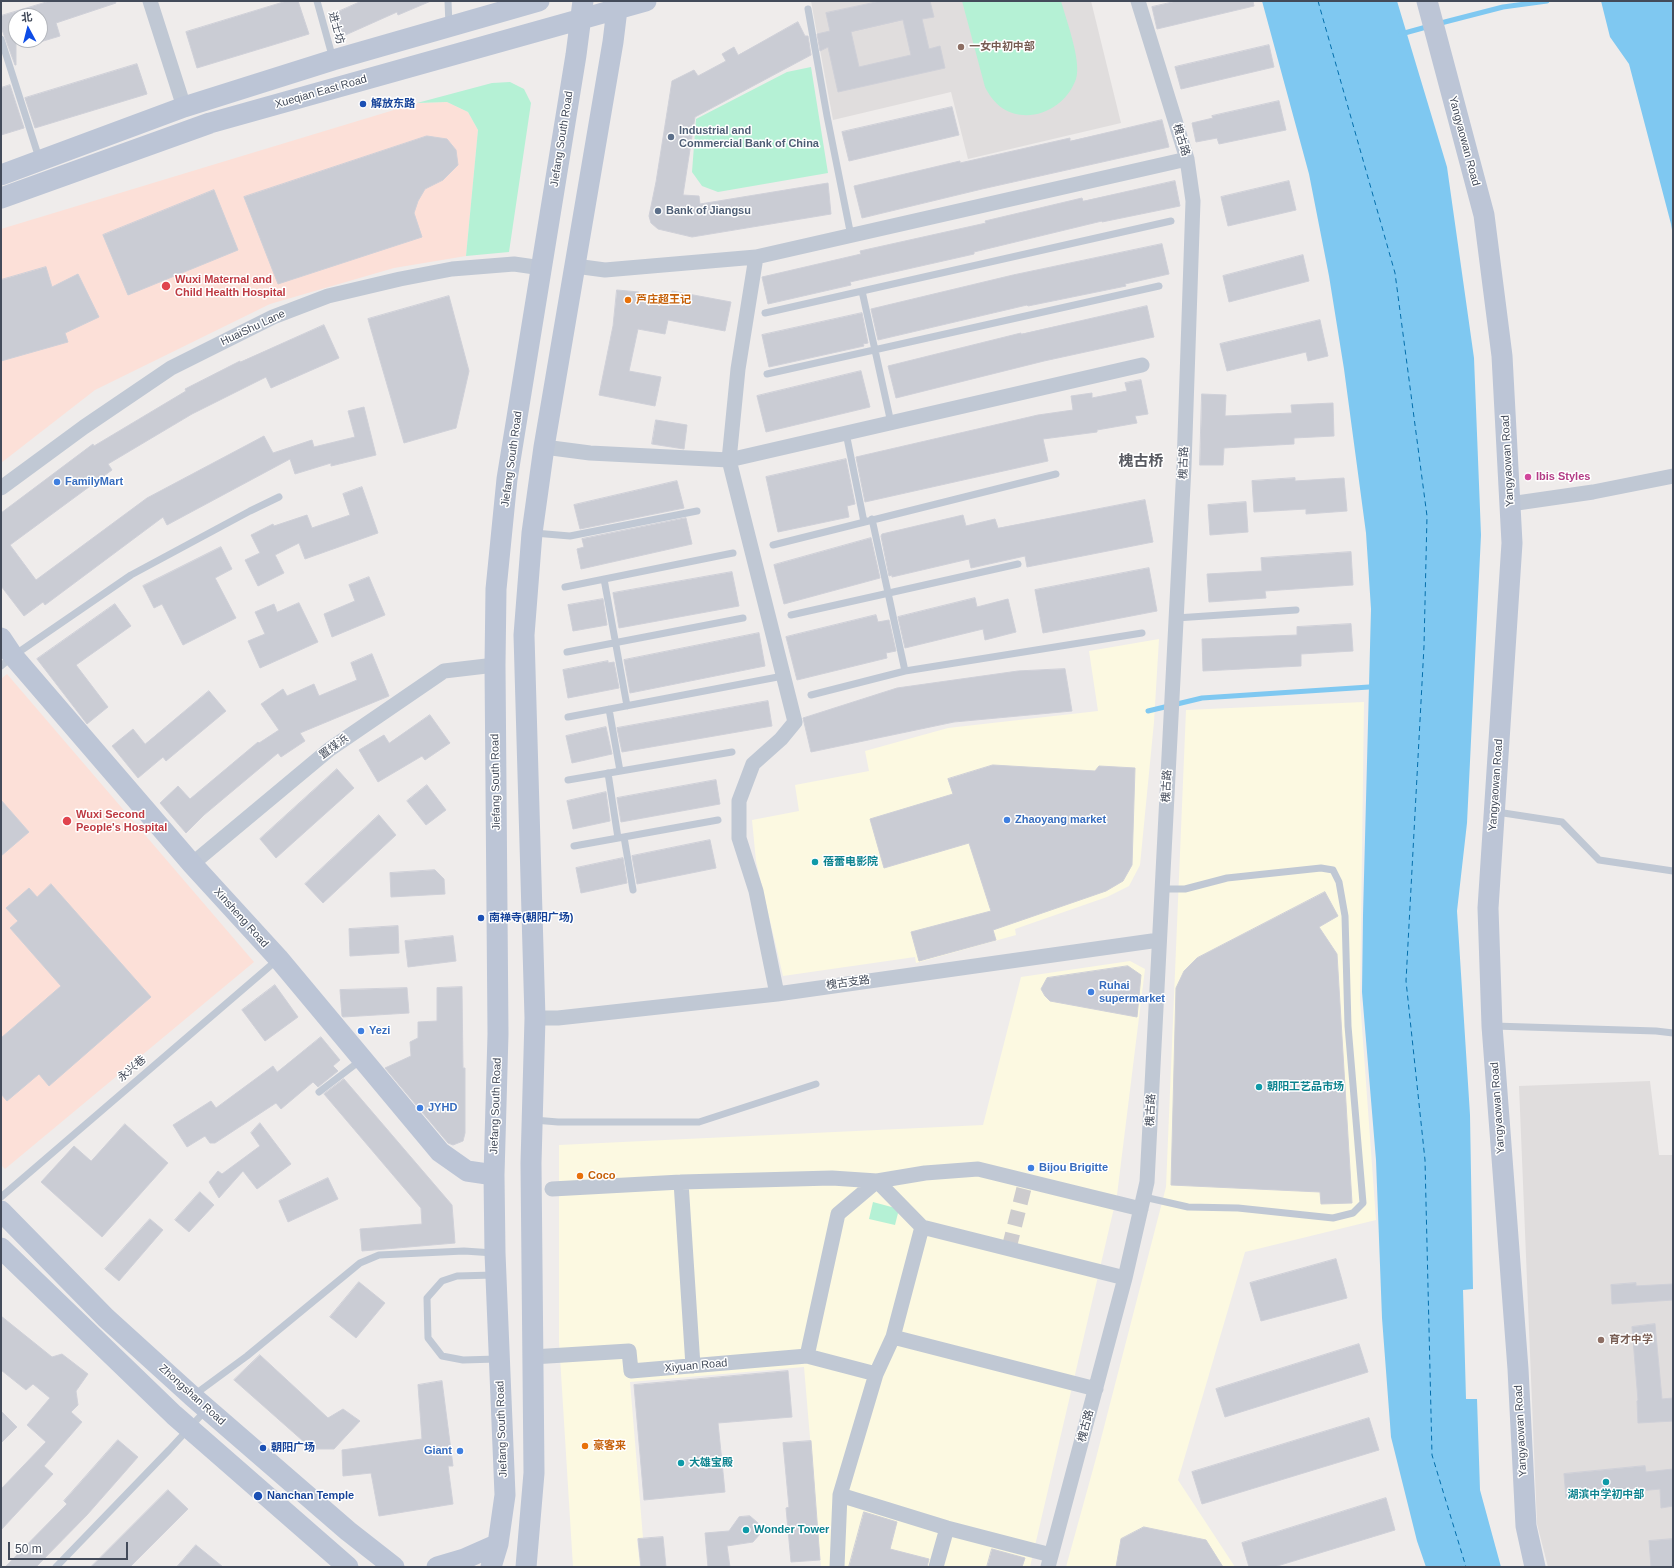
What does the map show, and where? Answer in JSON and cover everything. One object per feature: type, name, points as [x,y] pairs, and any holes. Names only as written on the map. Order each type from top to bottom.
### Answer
[{"type":"main road","points":[[1,174],[184,107],[333,60],[539,1]]},
{"type":"main road","name":"Xueqian East Road","points":[[1,198],[210,123],[581,10],[646,1]]},
{"type":"main road","points":[[529,1561],[534,1474],[531,1170],[535,1018],[524,635],[532,533],[544,447],[613,42],[617,5]]},
{"type":"main road","name":"Yangyaowan Road","points":[[1428,5],[1484,215],[1502,356],[1512,543],[1488,908],[1492,1026],[1518,1369],[1526,1526],[1535,1567]]},
{"type":"main road","name":"Jiefang South Road","points":[[491,1567],[498,1544],[505,1495],[495,1253],[494,1175],[498,1034],[494,666],[496,589],[508,478],[542,268],[581,10]]},
{"type":"main road","name":"Xinsheng Road","points":[[1,638],[7,661],[278,958],[440,1152],[467,1171],[494,1175]]},
{"type":"main road","name":"Zhongshan Road","points":[[1,1211],[106,1318],[200,1403],[348,1531],[394,1567]]},
{"type":"main road","points":[[1,1248],[189,1428],[348,1567]]},
{"type":"main road","points":[[437,1567],[464,1559],[498,1544]]},
{"type":"street","points":[[150,1],[184,107]]},
{"type":"street","name":"槐古路","points":[[1050,1561],[1125,1278],[1147,1175],[1184,466],[1193,201],[1187,159],[1138,1]]},
{"type":"street","points":[[575,266],[605,270],[756,257],[1187,159]]},
{"type":"street","points":[[756,257],[738,369],[729,460],[795,722],[781,739],[753,764],[739,801],[739,838],[756,891],[777,994]]},
{"type":"street","name":"HuaiShu Lane","points":[[1,488],[84,427],[171,368],[273,317],[328,296],[400,279],[452,269],[514,264],[542,268]]},
{"type":"street","points":[[544,447],[590,453],[729,460],[1142,365]]},
{"type":"street","points":[[1510,504],[1593,492],[1673,476]]},
{"type":"street","name":"置煤浜","points":[[192,864],[330,749],[444,671],[494,666]]},
{"type":"street","name":"槐古支路","points":[[535,1018],[565,1018],[777,994],[1159,940]]},
{"type":"street","points":[[552,1189],[681,1182],[832,1178],[877,1181],[925,1173],[978,1169],[1142,1203]]},
{"type":"street","points":[[877,1181],[922,1227],[1125,1278]]},
{"type":"street","points":[[807,1356],[838,1214],[877,1181]]},
{"type":"street","points":[[681,1182],[693,1366]]},
{"type":"street","points":[[837,1567],[840,1495],[876,1374],[893,1337],[922,1227]]},
{"type":"street","points":[[893,1337],[1096,1389]]},
{"type":"street","name":"Xiyuan Road","points":[[532,1357],[630,1351],[631,1371],[807,1356],[876,1374]]},
{"type":"street","points":[[840,1495],[1050,1561]]},
{"type":"street","points":[[936,1567],[947,1528]]},
{"type":"lane","name":"进士坊","points":[[317,1],[333,60]]},
{"type":"lane","points":[[448,1],[449,26]]},
{"type":"lane","points":[[808,9],[827,116],[851,236]]},
{"type":"lane","points":[[1,39],[40,160]]},
{"type":"lane","points":[[765,313],[1171,221]]},
{"type":"lane","points":[[767,374],[1159,286]]},
{"type":"lane","points":[[862,291],[891,423]]},
{"type":"lane","points":[[846,433],[864,522]]},
{"type":"lane","points":[[773,545],[1056,474]]},
{"type":"lane","points":[[7,661],[131,575],[279,497]]},
{"type":"lane","points":[[532,533],[570,536],[697,511]]},
{"type":"lane","points":[[872,520],[904,671]]},
{"type":"lane","points":[[565,587],[733,553]]},
{"type":"lane","points":[[791,615],[1018,564]]},
{"type":"lane","points":[[604,579],[627,706]]},
{"type":"lane","points":[[1176,618],[1296,610]]},
{"type":"lane","points":[[567,652],[743,618]]},
{"type":"lane","points":[[811,695],[904,671],[1142,632]]},
{"type":"lane","points":[[568,717],[783,676]]},
{"type":"lane","points":[[609,709],[620,771]]},
{"type":"lane","points":[[568,780],[732,752]]},
{"type":"lane","points":[[608,773],[633,890]]},
{"type":"lane","points":[[1495,812],[1562,822],[1599,860],[1673,871]]},
{"type":"lane","points":[[574,846],[718,820]]},
{"type":"lane","points":[[1142,1203],[1188,1207],[1238,1208],[1333,1218],[1353,1213],[1363,1203],[1348,1026],[1345,916],[1339,882],[1333,870],[1321,868],[1226,878],[1185,889],[1162,889]]},
{"type":"lane","name":"永兴巷","points":[[1,1197],[278,958]]},
{"type":"lane","points":[[1492,1026],[1656,1031],[1673,1033]]},
{"type":"lane","points":[[319,1092],[362,1058]]},
{"type":"lane","points":[[532,1120],[558,1122],[699,1122],[816,1084]]},
{"type":"lane","points":[[56,1567],[189,1428],[200,1403],[247,1356],[360,1263],[380,1256],[464,1251],[495,1253]]},
{"type":"lane","points":[[496,1275],[458,1276],[442,1281],[426,1298],[428,1338],[442,1356],[462,1360],[499,1359]]},
{"type":"shaded area","name":"一女中初中部","points":[[811,1],[1091,1],[1121,123],[968,159],[951,92],[833,120]]},
{"type":"shaded area","name":"Wuxi Maternal and Child Health Hospital","points":[[447,102],[468,112],[478,130],[466,256],[394,268],[270,304],[95,390],[1,463],[1,229],[417,103]]},
{"type":"shaded area","name":"Zhaoyang market","points":[[1159,639],[1154,722],[1140,865],[1129,886],[1107,897],[1015,929],[1016,935],[916,963],[915,957],[783,976],[756,861],[752,820],[799,811],[795,785],[869,771],[865,751],[948,728],[1098,711],[1089,651]]},
{"type":"shaded area","name":"Wuxi Second People's Hospital","points":[[7,674],[254,962],[5,1169],[1,1165],[1,679]]},
{"type":"shaded area","points":[[1364,702],[1360,1000],[1376,1220],[1245,1252],[1178,1480],[1235,1567],[1066,1567],[1095,1462],[1166,1187],[1186,710]]},
{"type":"shaded area","points":[[1130,961],[1145,969],[1117,1195],[1030,1567],[821,1567],[804,1367],[630,1382],[643,1538],[637,1539],[640,1567],[573,1567],[559,1341],[559,1145],[983,1125],[1021,977]]},
{"type":"shaded area","name":"育才中学","points":[[1650,1081],[1659,1155],[1673,1155],[1673,1567],[1548,1567],[1537,1524],[1519,1086]]},
{"type":"green space","points":[[962,1],[1061,1],[1073,40],[1077,62],[1077,72],[1076,79],[1071,89],[1056,106],[1046,111],[1024,115],[1013,113],[1002,108],[990,96],[985,87]]},
{"type":"green space","points":[[811,67],[828,173],[718,192],[702,186],[692,172],[696,119],[787,72]]},
{"type":"green space","points":[[510,82],[524,89],[531,103],[509,252],[466,256],[478,130],[468,112],[447,102],[417,103],[492,83]]},
{"type":"green space","points":[[873,1202],[899,1209],[895,1225],[869,1219]]},
{"type":"water","points":[[1262,1],[1397,1],[1447,167],[1474,358],[1481,535],[1467,823],[1457,911],[1470,1115],[1473,1289],[1463,1290],[1466,1399],[1477,1399],[1480,1490],[1501,1567],[1426,1567],[1417,1541],[1391,1437],[1382,1318],[1376,1160],[1362,992],[1371,609],[1366,533],[1344,369],[1329,276],[1309,174]]},
{"type":"water","points":[[1601,1],[1673,1],[1673,236],[1629,64],[1610,37]]},
{"type":"building","points":[[50,1],[115,1],[116,3],[56,23],[60,36],[48,40],[48,8],[27,8]]},
{"type":"building","points":[[287,1],[298,1],[309,34],[197,68],[186,32]]},
{"type":"building","points":[[362,1],[431,1],[398,15],[397,12],[341,37],[331,15]]},
{"type":"building","points":[[881,1],[930,1],[934,17],[922,19],[929,49],[940,46],[945,68],[838,92],[828,47],[820,51],[817,34],[830,31],[826,13]],"holes":[[[903,20],[911,55],[859,67],[851,32]]]},
{"type":"building","points":[[1177,1],[1253,1],[1254,6],[1157,29],[1152,7]]},
{"type":"building","points":[[8,14],[8,46],[1,27],[1,16]]},
{"type":"building","points":[[798,22],[805,36],[808,36],[811,55],[695,117],[683,195],[699,196],[700,204],[828,183],[831,214],[692,237],[658,229],[651,223],[649,216],[672,81],[694,70],[698,76],[726,61],[722,54],[734,47],[738,55]]},
{"type":"building","points":[[1269,45],[1274,67],[1181,89],[1175,67]]},
{"type":"building","points":[[9,48],[16,48],[15,65]]},
{"type":"building","points":[[137,64],[147,94],[35,128],[25,98]]},
{"type":"building","points":[[10,85],[24,128],[1,135],[1,88]]},
{"type":"building","points":[[1279,101],[1286,130],[1219,144],[1217,138],[1196,142],[1192,123],[1213,118],[1212,116]]},
{"type":"building","points":[[952,107],[959,135],[849,161],[842,132]]},
{"type":"building","points":[[1162,120],[1169,147],[982,189],[862,218],[854,186],[960,161],[960,163],[1070,138],[1070,141]]},
{"type":"building","points":[[427,136],[447,139],[456,150],[458,165],[443,180],[425,189],[418,201],[414,213],[422,237],[278,284],[244,197]]},
{"type":"building","points":[[1175,181],[1180,206],[1102,221],[974,252],[974,254],[850,282],[851,285],[768,304],[762,277],[861,254],[860,251],[986,223],[985,221],[1082,198],[1083,201]]},
{"type":"building","points":[[1289,181],[1296,210],[1228,226],[1221,197]]},
{"type":"building","points":[[214,190],[238,250],[128,295],[103,235]]},
{"type":"building","points":[[1162,244],[1169,274],[1125,284],[1126,286],[1027,305],[878,340],[871,309],[1013,275]]},
{"type":"building","points":[[1303,255],[1309,281],[1229,302],[1223,276]]},
{"type":"building","points":[[46,267],[52,287],[78,274],[99,317],[65,333],[68,342],[1,361],[1,280]]},
{"type":"building","points":[[617,290],[639,292],[639,296],[670,301],[672,291],[731,302],[725,331],[668,320],[665,334],[638,329],[629,371],[661,377],[655,406],[599,395],[613,326]]},
{"type":"building","points":[[449,296],[469,371],[456,428],[404,443],[368,319]]},
{"type":"building","points":[[1147,306],[1154,337],[1044,361],[896,398],[888,366],[1021,333]]},
{"type":"building","points":[[862,313],[868,343],[863,344],[864,346],[769,367],[762,335]]},
{"type":"building","points":[[1320,320],[1328,356],[1308,361],[1306,352],[1227,371],[1220,344]]},
{"type":"building","points":[[324,325],[339,358],[271,388],[266,377],[192,414],[108,464],[112,470],[10,545],[36,580],[147,498],[264,436],[273,453],[312,440],[314,447],[355,437],[348,411],[364,407],[376,455],[331,466],[331,463],[295,474],[290,459],[167,525],[163,517],[45,605],[43,602],[24,616],[1,586],[1,513],[93,444],[94,446],[186,391],[185,389],[240,361]]},
{"type":"building","points":[[861,371],[870,407],[766,432],[757,396]]},
{"type":"building","points":[[1141,380],[1148,414],[1135,416],[1137,423],[1097,430],[1097,432],[1043,439],[1048,461],[865,502],[856,457],[1038,415],[1073,410],[1071,396],[1092,393],[1092,398],[1127,391],[1125,383]]},
{"type":"building","points":[[1202,394],[1226,395],[1225,416],[1292,413],[1291,405],[1333,403],[1334,436],[1294,438],[1294,444],[1224,448],[1223,465],[1200,465]]},
{"type":"building","points":[[656,420],[687,425],[684,449],[652,444]]},
{"type":"building","points":[[846,459],[855,504],[847,506],[849,517],[778,532],[766,477]]},
{"type":"building","points":[[1295,478],[1295,481],[1344,478],[1347,511],[1306,514],[1306,509],[1254,512],[1252,481]]},
{"type":"building","points":[[677,481],[684,508],[580,529],[574,505]]},
{"type":"building","points":[[362,487],[378,533],[305,559],[299,543],[275,555],[284,573],[258,586],[245,560],[260,553],[251,535],[273,524],[274,526],[307,515],[312,528],[350,515],[343,494]]},
{"type":"building","points":[[1145,500],[1153,542],[1027,567],[1025,556],[971,568],[969,559],[892,577],[892,575],[889,576],[881,536],[882,534],[963,515],[966,526],[995,519],[998,528]]},
{"type":"building","points":[[1246,502],[1248,532],[1210,535],[1208,505]]},
{"type":"building","points":[[686,518],[692,544],[581,569],[577,549],[584,547],[582,539]]},
{"type":"building","points":[[871,538],[880,578],[784,604],[774,565]]},
{"type":"building","points":[[221,547],[232,569],[215,578],[236,618],[183,645],[162,604],[154,608],[143,586]]},
{"type":"building","points":[[1351,552],[1353,585],[1265,591],[1266,598],[1209,602],[1207,574],[1262,571],[1261,558]]},
{"type":"building","points":[[1149,568],[1157,611],[1043,633],[1035,590]]},
{"type":"building","points":[[732,572],[739,606],[619,628],[613,593]]},
{"type":"building","points":[[369,577],[385,615],[332,637],[324,614],[355,601],[349,585]]},
{"type":"building","points":[[975,598],[977,607],[1008,599],[1016,632],[985,640],[983,629],[905,648],[898,617]]},
{"type":"building","points":[[603,599],[607,625],[573,631],[568,605]]},
{"type":"building","points":[[299,603],[318,642],[260,668],[248,641],[265,634],[255,612],[274,604],[277,612]]},
{"type":"building","points":[[115,604],[131,626],[76,665],[108,707],[87,724],[37,659]]},
{"type":"building","points":[[876,615],[878,622],[889,620],[896,651],[886,653],[887,658],[797,680],[786,637]]},
{"type":"building","points":[[1351,624],[1353,651],[1301,654],[1301,666],[1203,671],[1202,639],[1297,635],[1297,627]]},
{"type":"building","points":[[759,633],[765,666],[630,693],[624,660]]},
{"type":"building","points":[[372,654],[389,696],[300,733],[305,741],[281,757],[278,753],[204,815],[186,833],[160,803],[178,786],[190,799],[258,742],[259,743],[279,730],[261,704],[283,689],[287,696],[314,684],[319,696],[357,680],[351,663]]},
{"type":"building","points":[[608,661],[608,663],[614,662],[619,688],[568,698],[563,670]]},
{"type":"building","points":[[1065,669],[1072,711],[954,722],[811,752],[803,718],[897,688],[1018,671]]},
{"type":"building","points":[[209,691],[226,711],[166,761],[163,757],[138,778],[112,746],[133,729],[145,744]]},
{"type":"building","points":[[768,701],[772,726],[622,752],[617,728]]},
{"type":"building","points":[[430,715],[450,743],[425,760],[422,756],[378,782],[359,750],[384,735],[389,743]]},
{"type":"building","points":[[606,727],[612,754],[572,763],[566,736]]},
{"type":"building","points":[[993,765],[1095,771],[1099,766],[1135,768],[1132,865],[1123,881],[1106,891],[993,930],[996,940],[919,961],[911,932],[991,911],[969,843],[884,868],[870,819],[953,794],[948,779]]},
{"type":"building","points":[[337,769],[354,788],[276,858],[260,839]]},
{"type":"building","points":[[716,780],[720,804],[621,822],[617,798]]},
{"type":"building","points":[[427,785],[446,810],[426,825],[407,801]]},
{"type":"building","points":[[606,792],[610,821],[573,829],[567,801]]},
{"type":"building","points":[[1,800],[29,832],[1,856]]},
{"type":"building","points":[[379,815],[396,835],[323,903],[305,884]]},
{"type":"building","points":[[710,840],[716,868],[637,884],[632,856]]},
{"type":"building","points":[[623,858],[627,883],[581,893],[576,868]]},
{"type":"building","points":[[435,870],[444,879],[445,894],[391,897],[390,873]]},
{"type":"building","points":[[51,884],[151,997],[49,1086],[39,1074],[7,1101],[1,1094],[1,1038],[61,986],[10,928],[18,921],[6,908],[29,888],[37,897]]},
{"type":"building","name":"朝阳工艺品市场","points":[[1325,892],[1338,916],[1319,927],[1337,954],[1352,1203],[1321,1204],[1320,1192],[1171,1185],[1176,988],[1184,971],[1197,958]]},
{"type":"building","points":[[398,926],[399,953],[350,956],[349,929]]},
{"type":"building","points":[[453,936],[456,961],[408,967],[405,941]]},
{"type":"building","name":"Ruhai supermarket","points":[[1128,966],[1141,975],[1137,1017],[1050,1001],[1041,989],[1047,978]]},
{"type":"building","points":[[275,985],[298,1017],[265,1041],[242,1010]]},
{"type":"building","points":[[462,987],[463,1068],[465,1068],[465,1133],[463,1141],[453,1145],[448,1143],[385,1068],[411,1056],[410,1042],[418,1038],[418,1022],[437,1021],[437,988]]},
{"type":"building","points":[[407,988],[409,1013],[342,1016],[340,990]]},
{"type":"building","points":[[321,1037],[340,1060],[333,1066],[338,1071],[318,1087],[313,1082],[281,1109],[276,1103],[215,1143],[210,1143],[205,1136],[187,1147],[173,1125],[211,1101],[216,1108],[273,1066],[277,1072]]},
{"type":"building","points":[[344,1079],[452,1205],[455,1243],[362,1251],[360,1229],[422,1224],[421,1208],[324,1094]]},
{"type":"building","points":[[260,1123],[291,1164],[257,1189],[243,1171],[219,1198],[209,1182],[218,1171],[222,1174],[260,1146],[251,1133]]},
{"type":"building","points":[[125,1124],[168,1163],[102,1237],[41,1182],[74,1146],[91,1161]]},
{"type":"building","points":[[328,1178],[338,1199],[288,1222],[279,1201]]},
{"type":"building","points":[[200,1192],[214,1205],[189,1232],[175,1220]]},
{"type":"building","points":[[150,1219],[163,1230],[119,1281],[105,1269]]},
{"type":"building","points":[[1336,1259],[1347,1298],[1261,1321],[1250,1283]]},
{"type":"building","points":[[359,1282],[385,1303],[356,1338],[330,1317]]},
{"type":"building","points":[[1636,1283],[1636,1286],[1673,1284],[1673,1300],[1612,1304],[1611,1285]]},
{"type":"building","points":[[1,1316],[52,1357],[62,1354],[88,1374],[76,1391],[78,1405],[71,1412],[82,1422],[44,1466],[53,1474],[1,1530],[1,1489],[46,1442],[27,1425],[50,1398],[33,1384],[26,1390],[1,1370]]},
{"type":"building","points":[[1655,1324],[1662,1399],[1673,1398],[1673,1421],[1638,1423],[1638,1400],[1632,1327]]},
{"type":"building","points":[[1359,1344],[1368,1372],[1225,1417],[1216,1389]]},
{"type":"building","points":[[260,1355],[328,1418],[343,1409],[360,1421],[334,1449],[312,1449],[234,1380]]},
{"type":"building","points":[[788,1371],[792,1417],[718,1423],[725,1492],[644,1500],[634,1385]]},
{"type":"building","points":[[442,1381],[453,1466],[448,1466],[453,1504],[379,1516],[371,1473],[343,1476],[342,1450],[422,1439],[418,1385]]},
{"type":"building","points":[[1,1411],[17,1427],[1,1443]]},
{"type":"building","points":[[1369,1418],[1379,1450],[1202,1504],[1192,1472]]},
{"type":"building","points":[[118,1440],[138,1457],[87,1515],[36,1567],[5,1567],[67,1504],[64,1501]]},
{"type":"building","points":[[811,1441],[820,1560],[791,1562],[786,1508],[789,1507],[783,1443]]},
{"type":"building","name":"湖滨中学初中部","points":[[1645,1466],[1646,1472],[1673,1469],[1673,1506],[1661,1508],[1660,1489],[1566,1498],[1564,1474]]},
{"type":"building","points":[[168,1490],[188,1509],[130,1567],[91,1567]]},
{"type":"building","points":[[1386,1498],[1395,1530],[1274,1567],[1249,1567],[1242,1543]]},
{"type":"building","points":[[864,1512],[897,1522],[890,1549],[929,1559],[927,1567],[849,1567]]},
{"type":"building","points":[[750,1516],[758,1523],[760,1534],[753,1542],[727,1546],[730,1567],[708,1567],[705,1533],[729,1531],[739,1517]]},
{"type":"building","points":[[1144,1527],[1206,1540],[1223,1567],[1116,1567],[1121,1539]]},
{"type":"building","points":[[663,1537],[666,1567],[641,1567],[638,1539]]},
{"type":"building","points":[[1673,1539],[1673,1567],[1651,1567],[1649,1541]]},
{"type":"building","points":[[196,1545],[223,1567],[177,1567]]},
{"type":"building","points":[[992,1549],[1025,1558],[1022,1567],[987,1567]]},
{"type":"waterway","points":[[1437,24],[1503,7],[1547,1]]},
{"type":"waterway","points":[[1401,34],[1430,26]]},
{"type":"waterway","points":[[1148,711],[1202,698],[1369,687]]},
{"type":"ferry route","points":[[1318,1],[1395,273],[1427,516],[1424,646],[1406,981],[1425,1160],[1432,1455],[1466,1567]]},
{"type":"tunnel","points":[[1009,1248],[1026,1180]]},
{"type":"place","name":"一女中初中部","points":[[961,47]]},
{"type":"place","name":"解放东路","points":[[363,104]]},
{"type":"place","name":"Industrial and Commercial Bank of China","points":[[671,137]]},
{"type":"place","name":"Bank of Jiangsu","points":[[658,211]]},
{"type":"place","name":"Wuxi Maternal and Child Health Hospital","points":[[166,286]]},
{"type":"place","name":"芦庄超王记","points":[[628,300]]},
{"type":"place","name":"Ibis Styles","points":[[1528,477]]},
{"type":"place","name":"FamilyMart","points":[[57,482]]},
{"type":"place","name":"Zhaoyang market","points":[[1007,820]]},
{"type":"place","name":"Wuxi Second People's Hospital","points":[[67,821]]},
{"type":"place","name":"蓓蕾电影院","points":[[815,862]]},
{"type":"place","name":"南禅寺(朝阳广场)","points":[[481,918]]},
{"type":"place","name":"Ruhai supermarket","points":[[1091,992]]},
{"type":"place","name":"Yezi","points":[[361,1031]]},
{"type":"place","name":"朝阳工艺品市场","points":[[1259,1087]]},
{"type":"place","name":"JYHD","points":[[420,1108]]},
{"type":"place","name":"Bijou Brigitte","points":[[1031,1168]]},
{"type":"place","name":"Coco","points":[[580,1176]]},
{"type":"place","name":"育才中学","points":[[1601,1340]]},
{"type":"place","name":"豪客来","points":[[585,1446]]},
{"type":"place","name":"朝阳广场","points":[[263,1448]]},
{"type":"place","name":"Giant","points":[[460,1451]]},
{"type":"place","name":"大雄宝殿","points":[[681,1463]]},
{"type":"place","name":"湖滨中学初中部","points":[[1606,1482]]},
{"type":"place","name":"Nanchan Temple","points":[[258,1496]]},
{"type":"place","name":"Wonder Tower","points":[[746,1530]]},
{"type":"district","name":"槐古桥","points":[[1141,462]]}]
